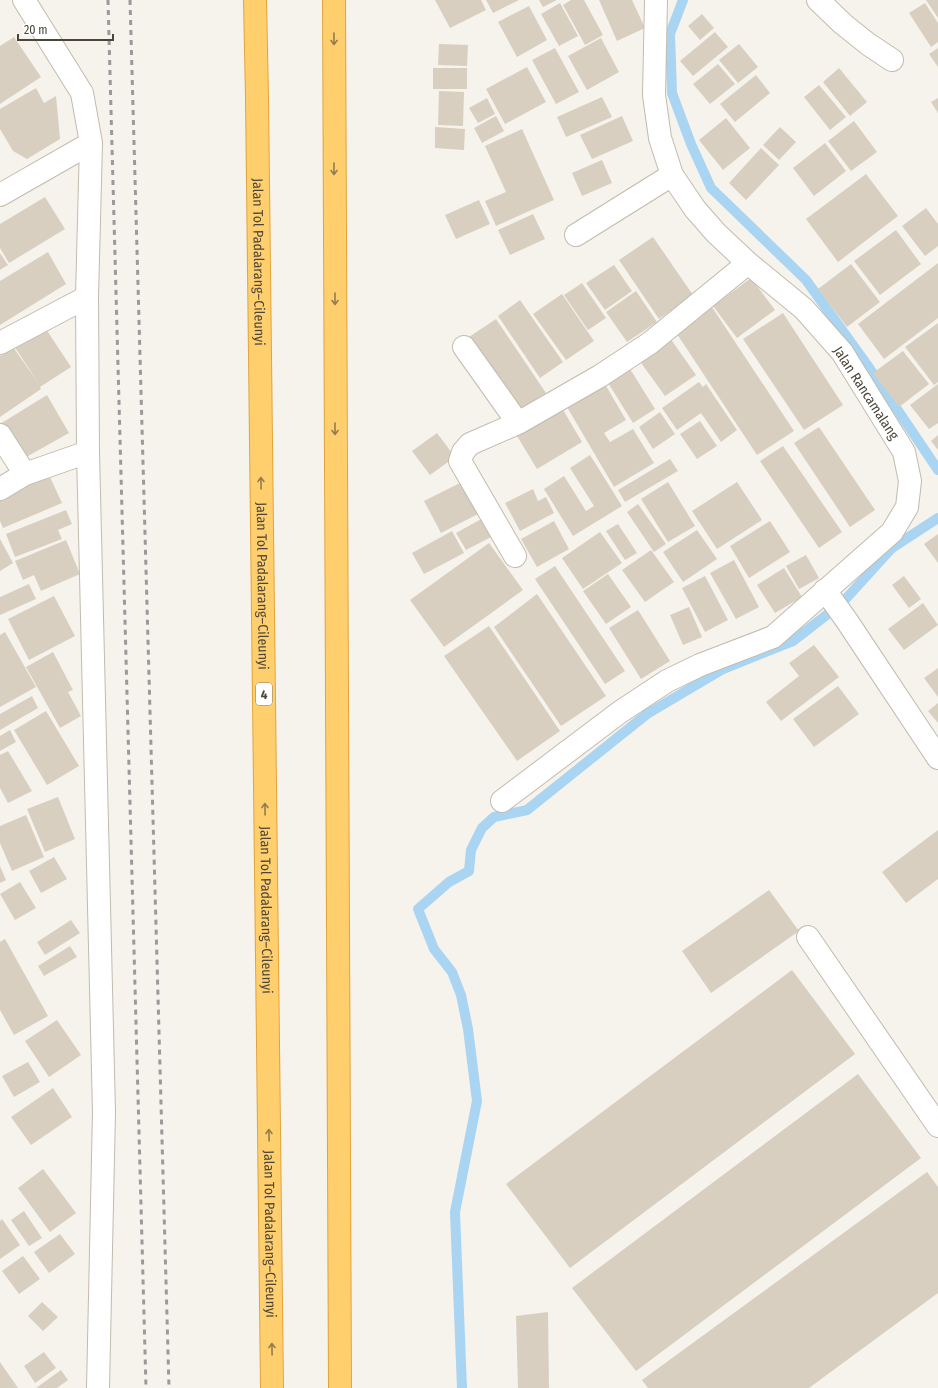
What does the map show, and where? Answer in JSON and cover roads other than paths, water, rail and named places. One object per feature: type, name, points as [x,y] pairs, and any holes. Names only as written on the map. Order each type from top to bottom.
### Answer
[{"type":"highway","name":"Jalan Tol Padalarang–Cileunyi","points":[[255,0],[258,129],[272,1388]]},
{"type":"highway","points":[[334,0],[340,1388]]},
{"type":"street","points":[[24,0],[82,93],[91,143],[87,297],[88,452],[104,1112],[98,1388]]},
{"type":"street","name":"Jalan Rancamalang","points":[[502,801],[620,712],[667,681],[700,665],[773,637],[827,594],[892,532],[908,507],[910,481],[904,452],[842,352],[804,309],[748,263],[716,233],[695,209],[672,175],[660,138],[654,95],[656,0]]},
{"type":"street","points":[[818,0],[843,24],[868,44],[892,60]]},
{"type":"street","points":[[0,195],[91,143]]},
{"type":"street","points":[[576,235],[672,175]]},
{"type":"street","points":[[515,556],[460,460],[463,452],[470,444],[518,423],[600,376],[650,343],[748,263]]},
{"type":"street","points":[[0,343],[87,297]]},
{"type":"street","points":[[464,347],[518,423]]},
{"type":"street","points":[[0,435],[25,474]]},
{"type":"street","points":[[0,489],[25,474],[88,452]]},
{"type":"street","points":[[827,594],[847,621],[938,758]]},
{"type":"street","points":[[808,937],[938,1126]]},
{"type":"waterway","points":[[683,0],[670,34],[672,93],[691,144],[711,188],[806,280],[870,369],[938,470]]},
{"type":"waterway","points":[[462,1388],[455,1212],[477,1101],[468,1029],[461,995],[452,972],[434,949],[418,909],[449,882],[469,871],[471,850],[482,828],[494,817],[527,810],[647,714],[723,669],[793,641],[842,603],[892,548],[938,518]]},
{"type":"railway","points":[[108,0],[146,1388]]},
{"type":"railway","points":[[130,0],[169,1388]]}]
